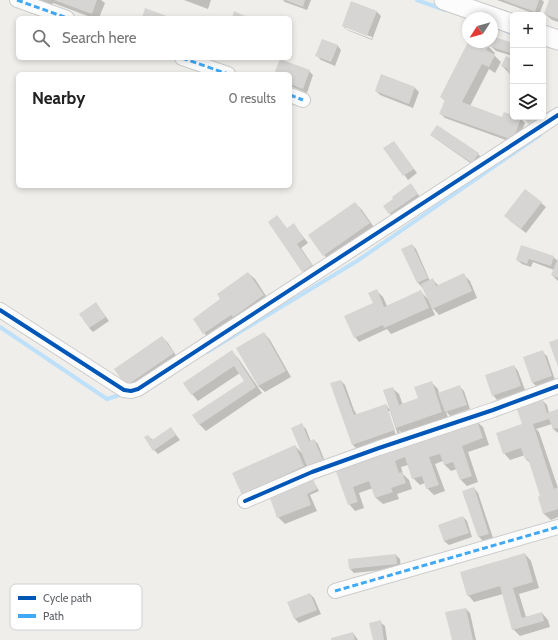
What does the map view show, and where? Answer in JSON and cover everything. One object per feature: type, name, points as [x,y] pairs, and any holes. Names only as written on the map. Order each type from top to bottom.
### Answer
[{"type":"street","points":[[17,0],[61,16]]},
{"type":"street","points":[[444,0],[510,23]]},
{"type":"street","points":[[546,36],[558,40]]},
{"type":"street","points":[[188,60],[222,72]]},
{"type":"street","points":[[292,96],[303,100]]},
{"type":"street","points":[[0,310],[124,390],[131,391],[138,389],[558,115]]},
{"type":"street","points":[[246,501],[312,472],[371,450],[493,410],[558,386]]},
{"type":"street","points":[[335,591],[558,527]]},
{"type":"building","points":[[54,0],[97,0],[92,14]]},
{"type":"building","points":[[285,0],[305,0],[303,7]]},
{"type":"building","points":[[503,0],[539,0],[535,12]]},
{"type":"building","points":[[549,0],[558,0],[558,19],[546,15],[545,12]]},
{"type":"building","points":[[351,1],[377,11],[367,36],[342,26]]},
{"type":"building","points":[[145,8],[167,16],[143,16]]},
{"type":"building","points":[[234,11],[245,16],[233,16]]},
{"type":"building","points":[[498,38],[510,42],[510,53],[495,48],[498,48]]},
{"type":"building","points":[[322,39],[338,45],[331,62],[315,56]]},
{"type":"building","points":[[465,48],[488,48],[486,50],[495,55],[489,67],[482,64],[462,102],[502,117],[504,112],[510,114],[510,120],[520,120],[513,140],[439,114],[445,100],[440,97]]},
{"type":"building","points":[[506,56],[510,58],[510,74],[507,72],[508,69],[501,66]]},
{"type":"building","points":[[280,60],[310,70],[303,89],[292,85],[292,72],[275,72]]},
{"type":"building","points":[[381,74],[415,87],[409,104],[375,91]]},
{"type":"building","points":[[525,120],[540,120],[532,127]]},
{"type":"building","points":[[437,125],[479,153],[472,163],[430,135]]},
{"type":"building","points":[[394,141],[414,169],[403,176],[383,148]]},
{"type":"building","points":[[411,183],[418,194],[389,214],[383,206],[393,199],[392,197]]},
{"type":"building","points":[[525,189],[542,202],[521,229],[504,216]]},
{"type":"building","points":[[355,202],[370,223],[323,256],[308,235]]},
{"type":"building","points":[[277,215],[287,228],[294,223],[304,239],[297,244],[312,265],[302,272],[268,222]]},
{"type":"building","points":[[412,244],[428,278],[417,283],[401,249]]},
{"type":"building","points":[[521,245],[554,256],[551,266],[529,259],[527,264],[516,260]]},
{"type":"building","points":[[558,258],[558,278],[551,275]]},
{"type":"building","points":[[248,272],[264,295],[233,317],[231,315],[203,334],[193,319],[220,299],[217,294]]},
{"type":"building","points":[[464,273],[472,291],[432,309],[421,284],[433,278],[436,286]]},
{"type":"building","points":[[377,289],[384,307],[421,290],[429,308],[384,328],[383,325],[354,338],[344,316],[373,303],[368,293]]},
{"type":"building","points":[[96,302],[106,317],[89,328],[79,314]]},
{"type":"building","points":[[264,332],[286,371],[258,386],[236,348]]},
{"type":"building","points":[[162,336],[174,353],[126,386],[114,369]]},
{"type":"building","points":[[558,339],[558,367],[549,342]]},
{"type":"building","points":[[232,350],[256,387],[199,425],[192,415],[244,381],[234,366],[191,395],[183,383]]},
{"type":"building","points":[[543,350],[552,376],[532,383],[523,357]]},
{"type":"building","points":[[514,365],[521,386],[492,396],[485,375]]},
{"type":"building","points":[[341,380],[354,415],[386,404],[395,430],[352,445],[330,383]]},
{"type":"building","points":[[432,381],[442,412],[396,428],[383,390],[393,387],[399,405],[418,398],[414,387]]},
{"type":"building","points":[[460,385],[467,405],[445,412],[438,393]]},
{"type":"building","points":[[543,400],[547,413],[558,409],[558,428],[553,429],[549,419],[533,424],[554,489],[558,487],[558,509],[543,514],[538,497],[540,496],[528,459],[525,459],[521,448],[503,454],[496,433],[522,424],[517,409]]},
{"type":"building","points":[[477,420],[483,438],[462,446],[472,476],[460,480],[453,462],[444,465],[440,454],[429,457],[439,485],[426,489],[422,476],[412,479],[405,457],[395,461],[399,473],[402,472],[406,483],[391,488],[393,492],[375,498],[369,481],[353,487],[358,502],[348,505],[335,469]]},
{"type":"building","points":[[302,423],[309,441],[314,439],[323,460],[307,466],[291,428]]},
{"type":"building","points":[[171,427],[176,435],[153,451],[144,437],[148,435],[152,440]]},
{"type":"building","points":[[295,445],[304,466],[242,495],[232,473]]},
{"type":"building","points":[[313,478],[317,489],[307,494],[311,505],[277,518],[269,495]]},
{"type":"building","points":[[474,487],[489,534],[478,537],[462,491]]},
{"type":"building","points":[[463,516],[469,533],[444,541],[438,525]]},
{"type":"building","points":[[525,553],[533,582],[513,588],[522,618],[542,612],[544,621],[512,630],[500,586],[467,596],[460,572]]},
{"type":"building","points":[[396,554],[397,564],[349,569],[348,559]]},
{"type":"building","points":[[310,593],[317,610],[294,619],[287,602]]},
{"type":"building","points":[[466,608],[473,640],[452,640],[445,612]]},
{"type":"building","points":[[381,620],[384,640],[373,640],[369,623]]},
{"type":"building","points":[[353,632],[355,640],[331,640],[331,638]]},
{"type":"waterway","points":[[417,0],[445,10]]},
{"type":"waterway","points":[[506,31],[510,33]]},
{"type":"waterway","points":[[207,352],[357,261],[540,135]]},
{"type":"waterway","points":[[0,327],[107,399],[123,394]]},
{"type":"marked path","points":[[17,0],[61,16]]},
{"type":"marked path","points":[[188,60],[222,72]]},
{"type":"marked path","points":[[292,96],[303,100]]},
{"type":"marked path","points":[[335,591],[558,527]]},
{"type":"cycle path","points":[[0,310],[124,390],[131,391],[138,389],[558,115]]},
{"type":"cycle path","points":[[245,501],[312,472],[493,410],[558,386]]}]
